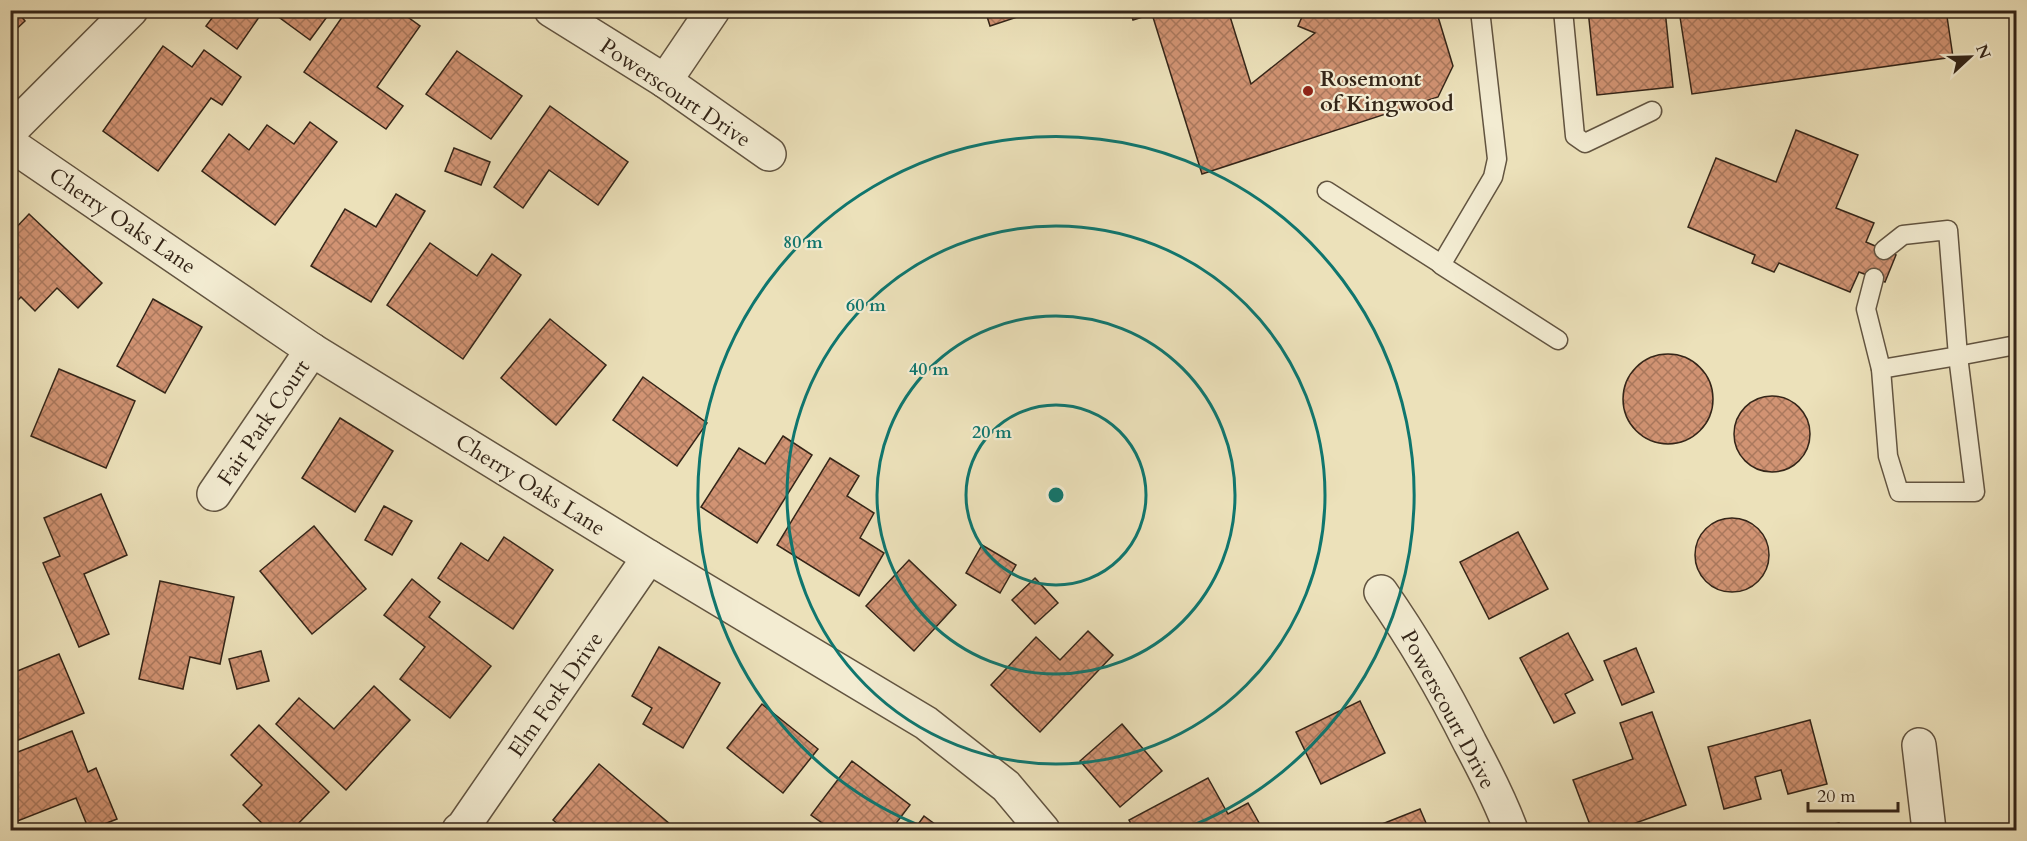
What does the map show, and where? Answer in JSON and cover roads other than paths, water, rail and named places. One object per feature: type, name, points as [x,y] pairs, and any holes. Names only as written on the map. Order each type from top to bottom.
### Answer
[{"type":"street","points":[[10,131],[131,10]]},
{"type":"street","name":"Powerscourt Drive","points":[[551,10],[665,81],[770,154]]},
{"type":"street","points":[[665,81],[713,10]]},
{"type":"street","name":"Cherry Oaks Lane","points":[[10,144],[312,350],[649,557],[926,723],[1006,786],[1043,831]]},
{"type":"street","name":"Fair Park Court","points":[[214,494],[312,350]]},
{"type":"street","name":"Elm Fork Drive","points":[[459,831],[649,557]]},
{"type":"street","name":"Powerscourt Drive","points":[[1381,592],[1411,634],[1446,695],[1488,777],[1511,831]]},
{"type":"street","points":[[1919,745],[1929,831]]},
{"type":"lane","points":[[1441,264],[1493,177],[1497,159],[1480,10]]},
{"type":"lane","points":[[1563,10],[1575,136],[1585,143],[1652,111]]},
{"type":"lane","points":[[1327,190],[1558,340]]},
{"type":"lane","points":[[1874,278],[1866,309],[1881,369],[1888,456],[1899,492],[1975,492],[1958,356],[1948,230],[1904,235],[1884,250]]},
{"type":"lane","points":[[1881,369],[2016,345]]},
{"type":"place","name":"Rosemont of Kingwood","points":[[1308,91]]}]
